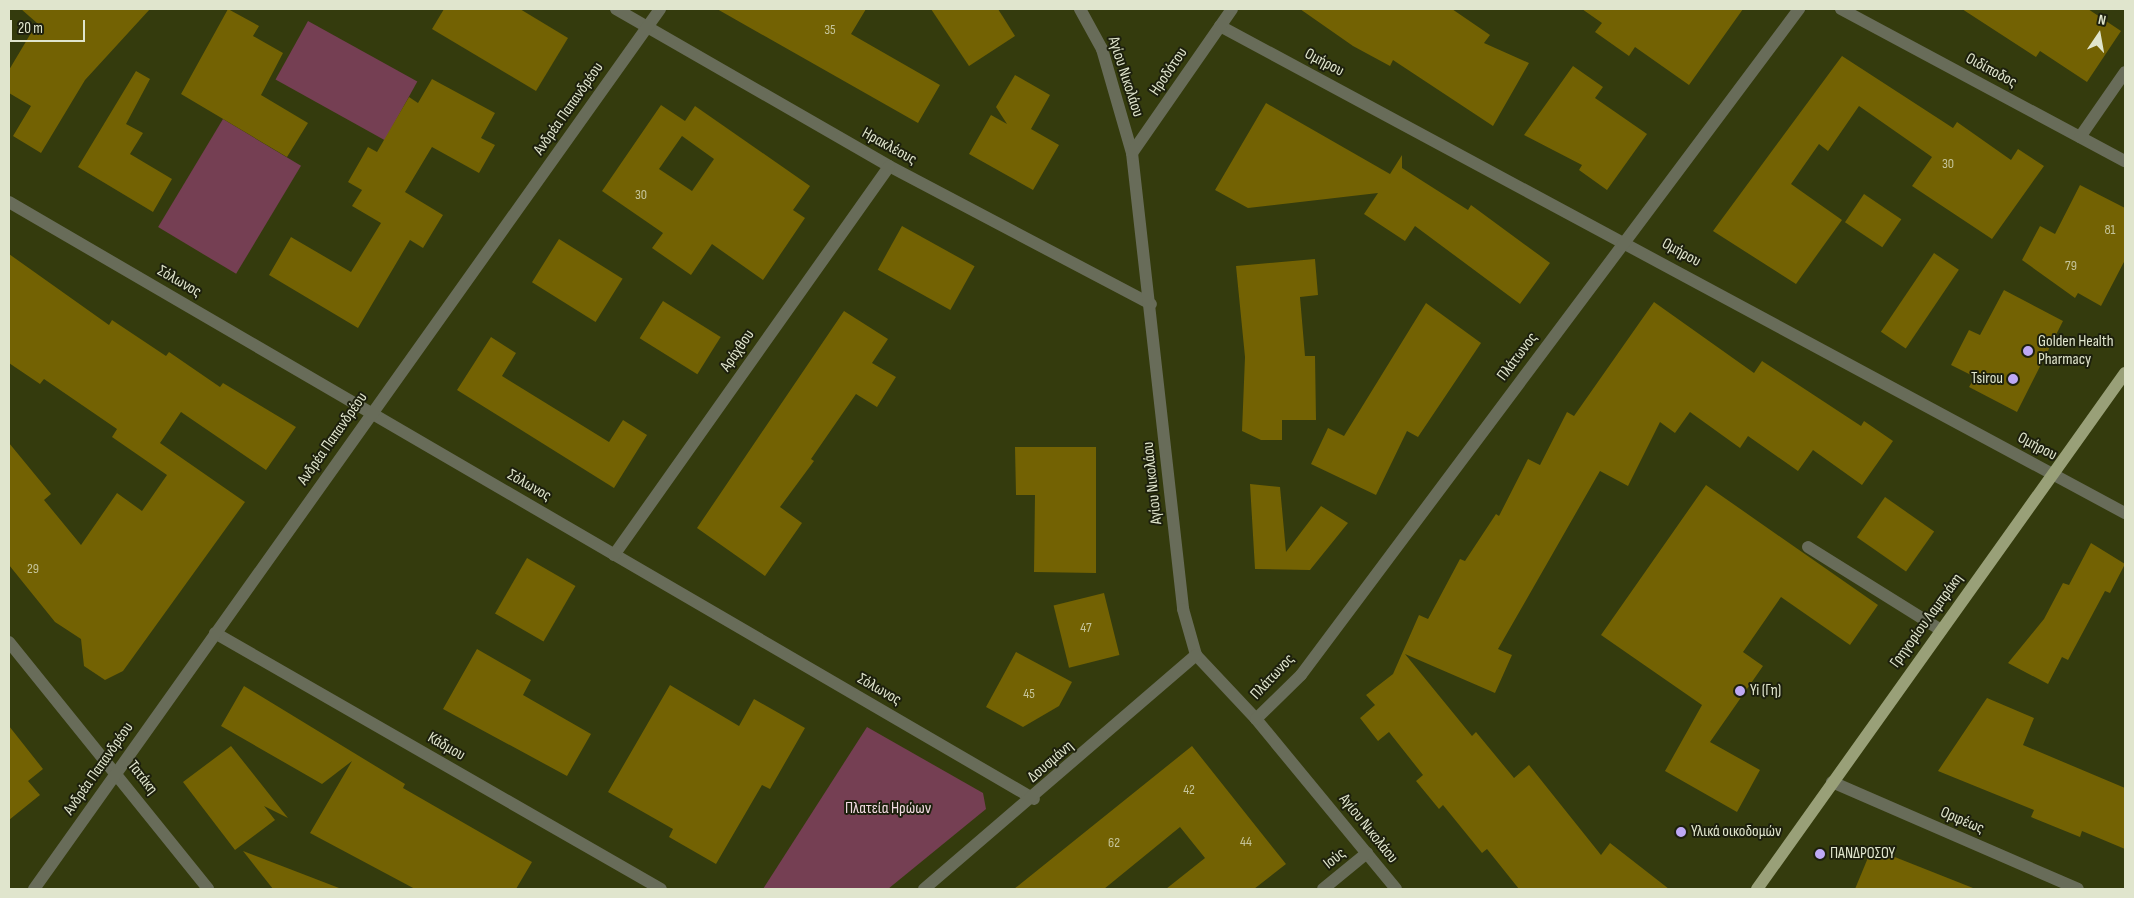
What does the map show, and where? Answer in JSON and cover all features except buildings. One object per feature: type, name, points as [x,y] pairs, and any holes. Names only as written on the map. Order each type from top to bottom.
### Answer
[{"type":"main road","name":"Γρηγορίου Λαμπράκη","points":[[1757,889],[2125,373]]},
{"type":"street","name":"Ηρακλέους","points":[[616,9],[889,166],[1151,304]]},
{"type":"street","name":"Ανδρέα Παπανδρέου","points":[[34,889],[660,9]]},
{"type":"street","name":"Αγίου Νικολάου","points":[[1080,9],[1102,49],[1132,153],[1151,304],[1182,609],[1196,655],[1256,719],[1396,889]]},
{"type":"street","name":"Ηροδότου","points":[[1132,153],[1232,9]]},
{"type":"street","name":"Πλάτωνος","points":[[1256,719],[1301,674],[1624,241],[1800,9]]},
{"type":"street","name":"Οιδίποδος","points":[[1841,9],[2125,162]]},
{"type":"street","name":"Ομήρου","points":[[1220,26],[1624,241],[2125,514]]},
{"type":"street","points":[[2080,137],[2125,72]]},
{"type":"street","name":"Αράχθου","points":[[614,555],[889,166]]},
{"type":"street","name":"Σόλωνος","points":[[9,202],[1034,799]]},
{"type":"street","points":[[1808,547],[1941,630]]},
{"type":"street","name":"Κάδμου","points":[[216,633],[661,889]]},
{"type":"street","name":"Τατάκη","points":[[9,642],[117,771],[208,889]]},
{"type":"street","name":"Δουσμάνη","points":[[924,889],[1034,799],[1196,655]]},
{"type":"street","name":"Ορφέως","points":[[1832,782],[2078,889]]},
{"type":"street","name":"Ιούς","points":[[1323,889],[1367,853]]},
{"type":"green space","points":[[308,21],[417,82],[385,140],[276,80]]},
{"type":"green space","points":[[223,119],[301,166],[236,274],[158,227]]},
{"type":"green space","name":"Πλατεία Ηρώων","points":[[867,727],[983,793],[986,809],[888,889],[763,889]]},
{"type":"place","name":"Golden Health Pharmacy","points":[[2028,351]]},
{"type":"place","name":"Tsirou","points":[[2013,379]]},
{"type":"place","name":"Yi (Γη)","points":[[1740,691]]},
{"type":"place","name":"Υλικά οικοδομών","points":[[1681,832]]},
{"type":"place","name":"ΠΑΝΔΡΟΣΟΥ","points":[[1820,854]]}]
